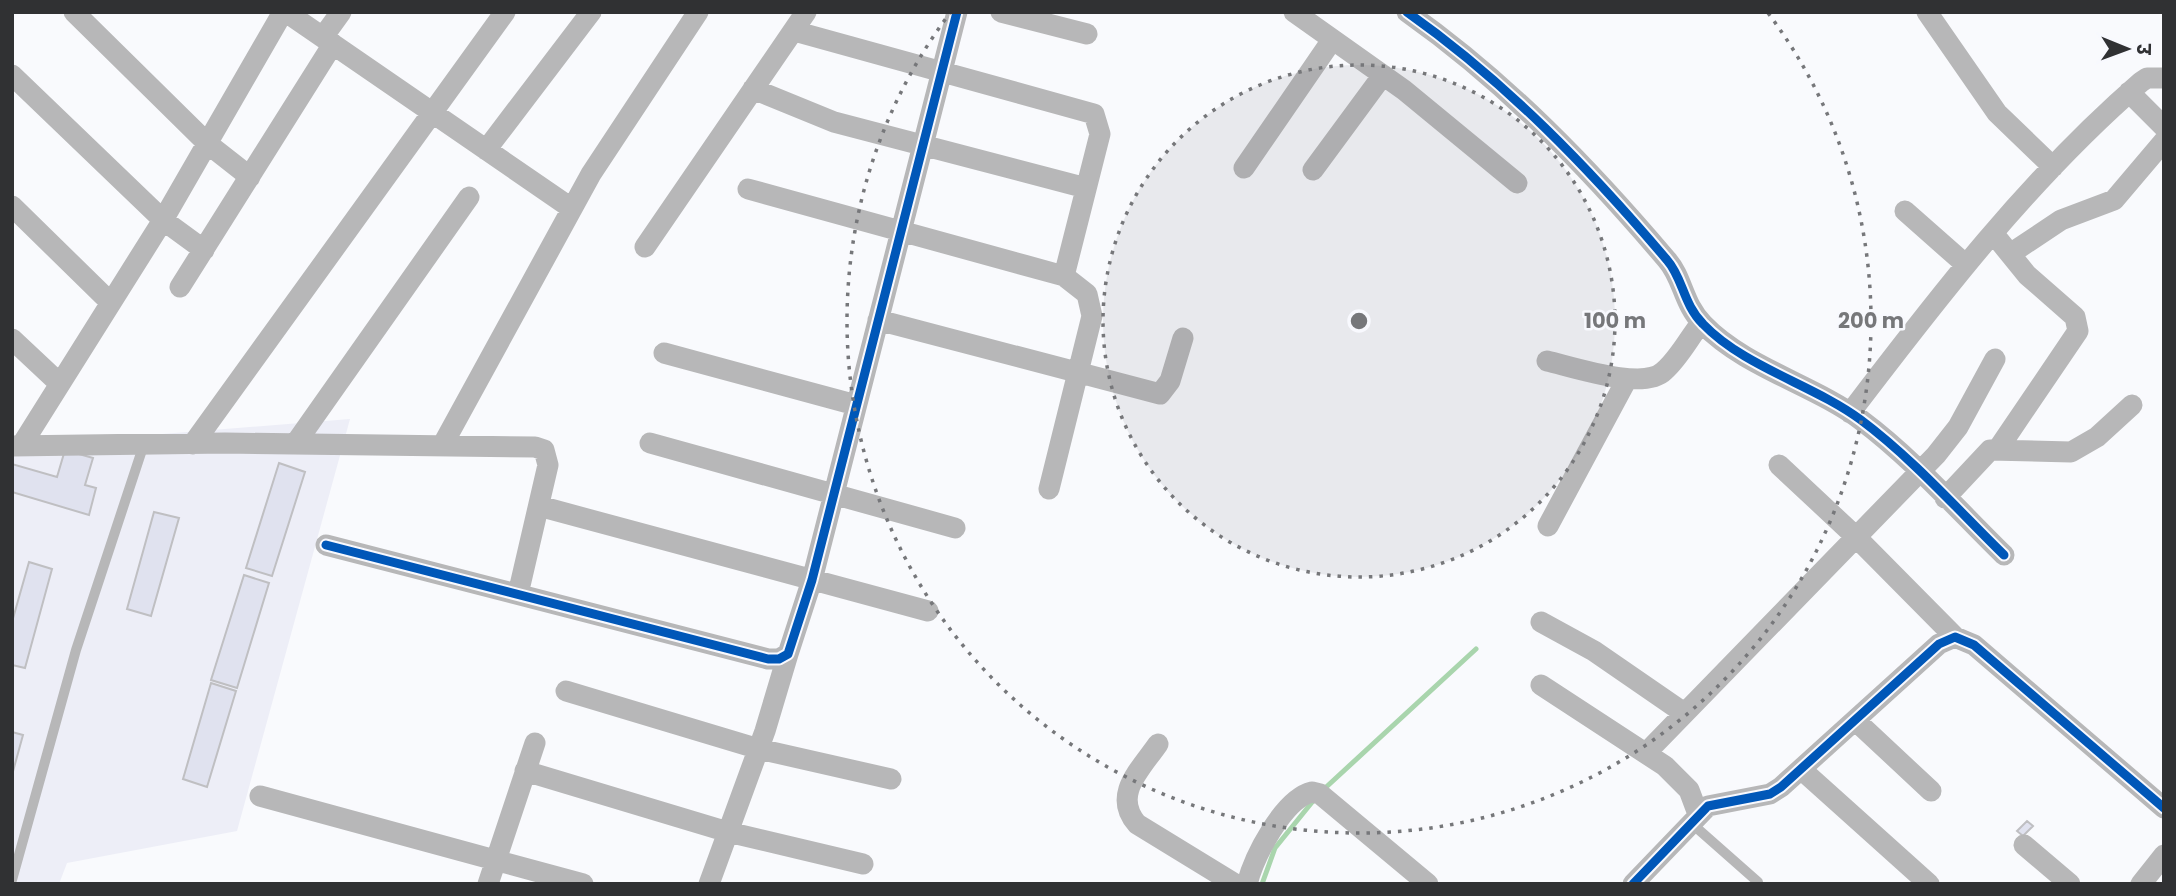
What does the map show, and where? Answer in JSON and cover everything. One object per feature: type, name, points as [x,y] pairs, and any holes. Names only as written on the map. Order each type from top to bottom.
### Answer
[{"type":"street","points":[[74,12],[208,144],[250,177]]},
{"type":"street","points":[[17,446],[60,384],[163,220],[284,12],[571,208]]},
{"type":"street","points":[[180,288],[250,177],[328,41],[341,12]]},
{"type":"street","points":[[193,444],[505,12]]},
{"type":"street","points":[[486,150],[591,12]]},
{"type":"street","points":[[442,446],[571,208],[664,60],[698,12]]},
{"type":"street","points":[[645,247],[806,12]]},
{"type":"street","points":[[709,884],[759,749],[812,580],[957,12]]},
{"type":"street","points":[[1001,12],[1087,34]]},
{"type":"street","points":[[1294,12],[1382,75],[1517,183]]},
{"type":"street","points":[[1407,12],[1460,50],[1498,82],[1581,163],[1670,264],[1685,300],[1701,323],[1733,347],[1850,413],[1885,440],[2004,555]]},
{"type":"street","points":[[1932,14],[1997,113],[2053,167]]},
{"type":"street","points":[[793,31],[1094,114],[1100,134],[1064,276]]},
{"type":"street","points":[[1244,168],[1332,40]]},
{"type":"street","points":[[12,75],[163,220],[204,250]]},
{"type":"street","points":[[1312,170],[1382,75]]},
{"type":"street","points":[[1850,413],[1965,264],[2053,167],[2129,92],[2147,78],[2164,78]]},
{"type":"street","points":[[753,89],[834,121],[1086,188]]},
{"type":"street","points":[[2129,92],[2164,127]]},
{"type":"street","points":[[2010,254],[2061,220],[2114,200],[2164,141]]},
{"type":"street","points":[[748,189],[1064,276],[1087,294],[1091,303],[1091,316],[1049,489]]},
{"type":"street","points":[[295,444],[469,197]]},
{"type":"street","points":[[12,206],[110,302]]},
{"type":"street","points":[[1905,211],[1965,264]]},
{"type":"street","points":[[1993,233],[2043,292],[2075,317],[2078,331],[1998,449]]},
{"type":"street","points":[[878,320],[1160,394],[1170,381],[1183,338]]},
{"type":"street","points":[[1547,361],[1628,379],[1651,379],[1663,373],[1701,323]]},
{"type":"street","points":[[12,339],[60,384]]},
{"type":"street","points":[[664,353],[856,405]]},
{"type":"street","points":[[1646,752],[1919,473],[1958,427],[1995,359]]},
{"type":"street","points":[[1548,526],[1628,379]]},
{"type":"street","points":[[1945,498],[1982,455],[1998,449],[2071,452],[2097,437],[2132,404]]},
{"type":"street","points":[[650,443],[955,528]]},
{"type":"street","points":[[17,446],[295,444],[535,447],[544,450],[548,465],[518,594]]},
{"type":"street","points":[[1779,465],[1855,536],[1955,637],[1974,645],[2164,808]]},
{"type":"street","points":[[539,506],[928,611]]},
{"type":"street","points":[[326,545],[768,659],[779,659],[788,654]]},
{"type":"street","points":[[1541,622],[1594,651],[1684,713]]},
{"type":"street","points":[[1633,884],[1694,818],[1716,802],[1770,793],[1802,770],[1939,645],[1955,637]]},
{"type":"street","points":[[1541,685],[1646,752],[1683,781],[1694,818]]},
{"type":"street","points":[[566,691],[759,749],[891,779]]},
{"type":"street","points":[[1856,721],[1931,791]]},
{"type":"street","points":[[488,884],[534,743]]},
{"type":"street","points":[[1157,744],[1125,795],[1129,816],[1137,824],[1236,884]]},
{"type":"street","points":[[1802,770],[1929,884]]},
{"type":"street","points":[[525,771],[729,832],[863,864]]},
{"type":"street","points":[[1247,884],[1266,837],[1299,798],[1312,792],[1320,794],[1428,884]]},
{"type":"street","points":[[260,796],[583,884]]},
{"type":"street","points":[[2024,845],[2070,884]]},
{"type":"street","points":[[2141,884],[2164,855]]},
{"type":"lane","points":[[12,880],[76,650],[144,444]]},
{"type":"lane","points":[[1694,818],[1758,882]]},
{"type":"shaded area","points":[[350,419],[237,831],[67,863],[59,884],[12,884],[12,446]]},
{"type":"building","points":[[65,450],[93,458],[85,485],[96,488],[89,515],[12,492],[12,464],[57,477]]},
{"type":"building","points":[[279,463],[305,472],[272,576],[246,568]]},
{"type":"building","points":[[154,512],[179,518],[151,616],[127,609]]},
{"type":"building","points":[[29,562],[52,569],[25,668],[12,665],[12,622]]},
{"type":"building","points":[[244,575],[269,583],[237,688],[211,680]]},
{"type":"building","points":[[211,683],[236,691],[207,787],[183,779]]},
{"type":"building","points":[[12,732],[23,735],[12,775]]},
{"type":"building","points":[[2027,821],[2033,826],[2023,836],[2017,831]]},
{"type":"waterway","points":[[1323,790],[1476,649]]},
{"type":"waterway","points":[[1262,884],[1275,848],[1313,801]]},
{"type":"cycle path","points":[[326,545],[768,659],[779,659],[788,654],[812,580],[957,12]]},
{"type":"cycle path","points":[[1407,12],[1478,67],[1577,160],[1667,260],[1677,275],[1691,308],[1703,324],[1738,352],[1822,396],[1861,420],[1917,468],[2004,555]]},
{"type":"cycle path","points":[[1633,884],[1708,806],[1770,794],[1781,787],[1939,644],[1955,637],[1974,645],[2164,808]]}]
